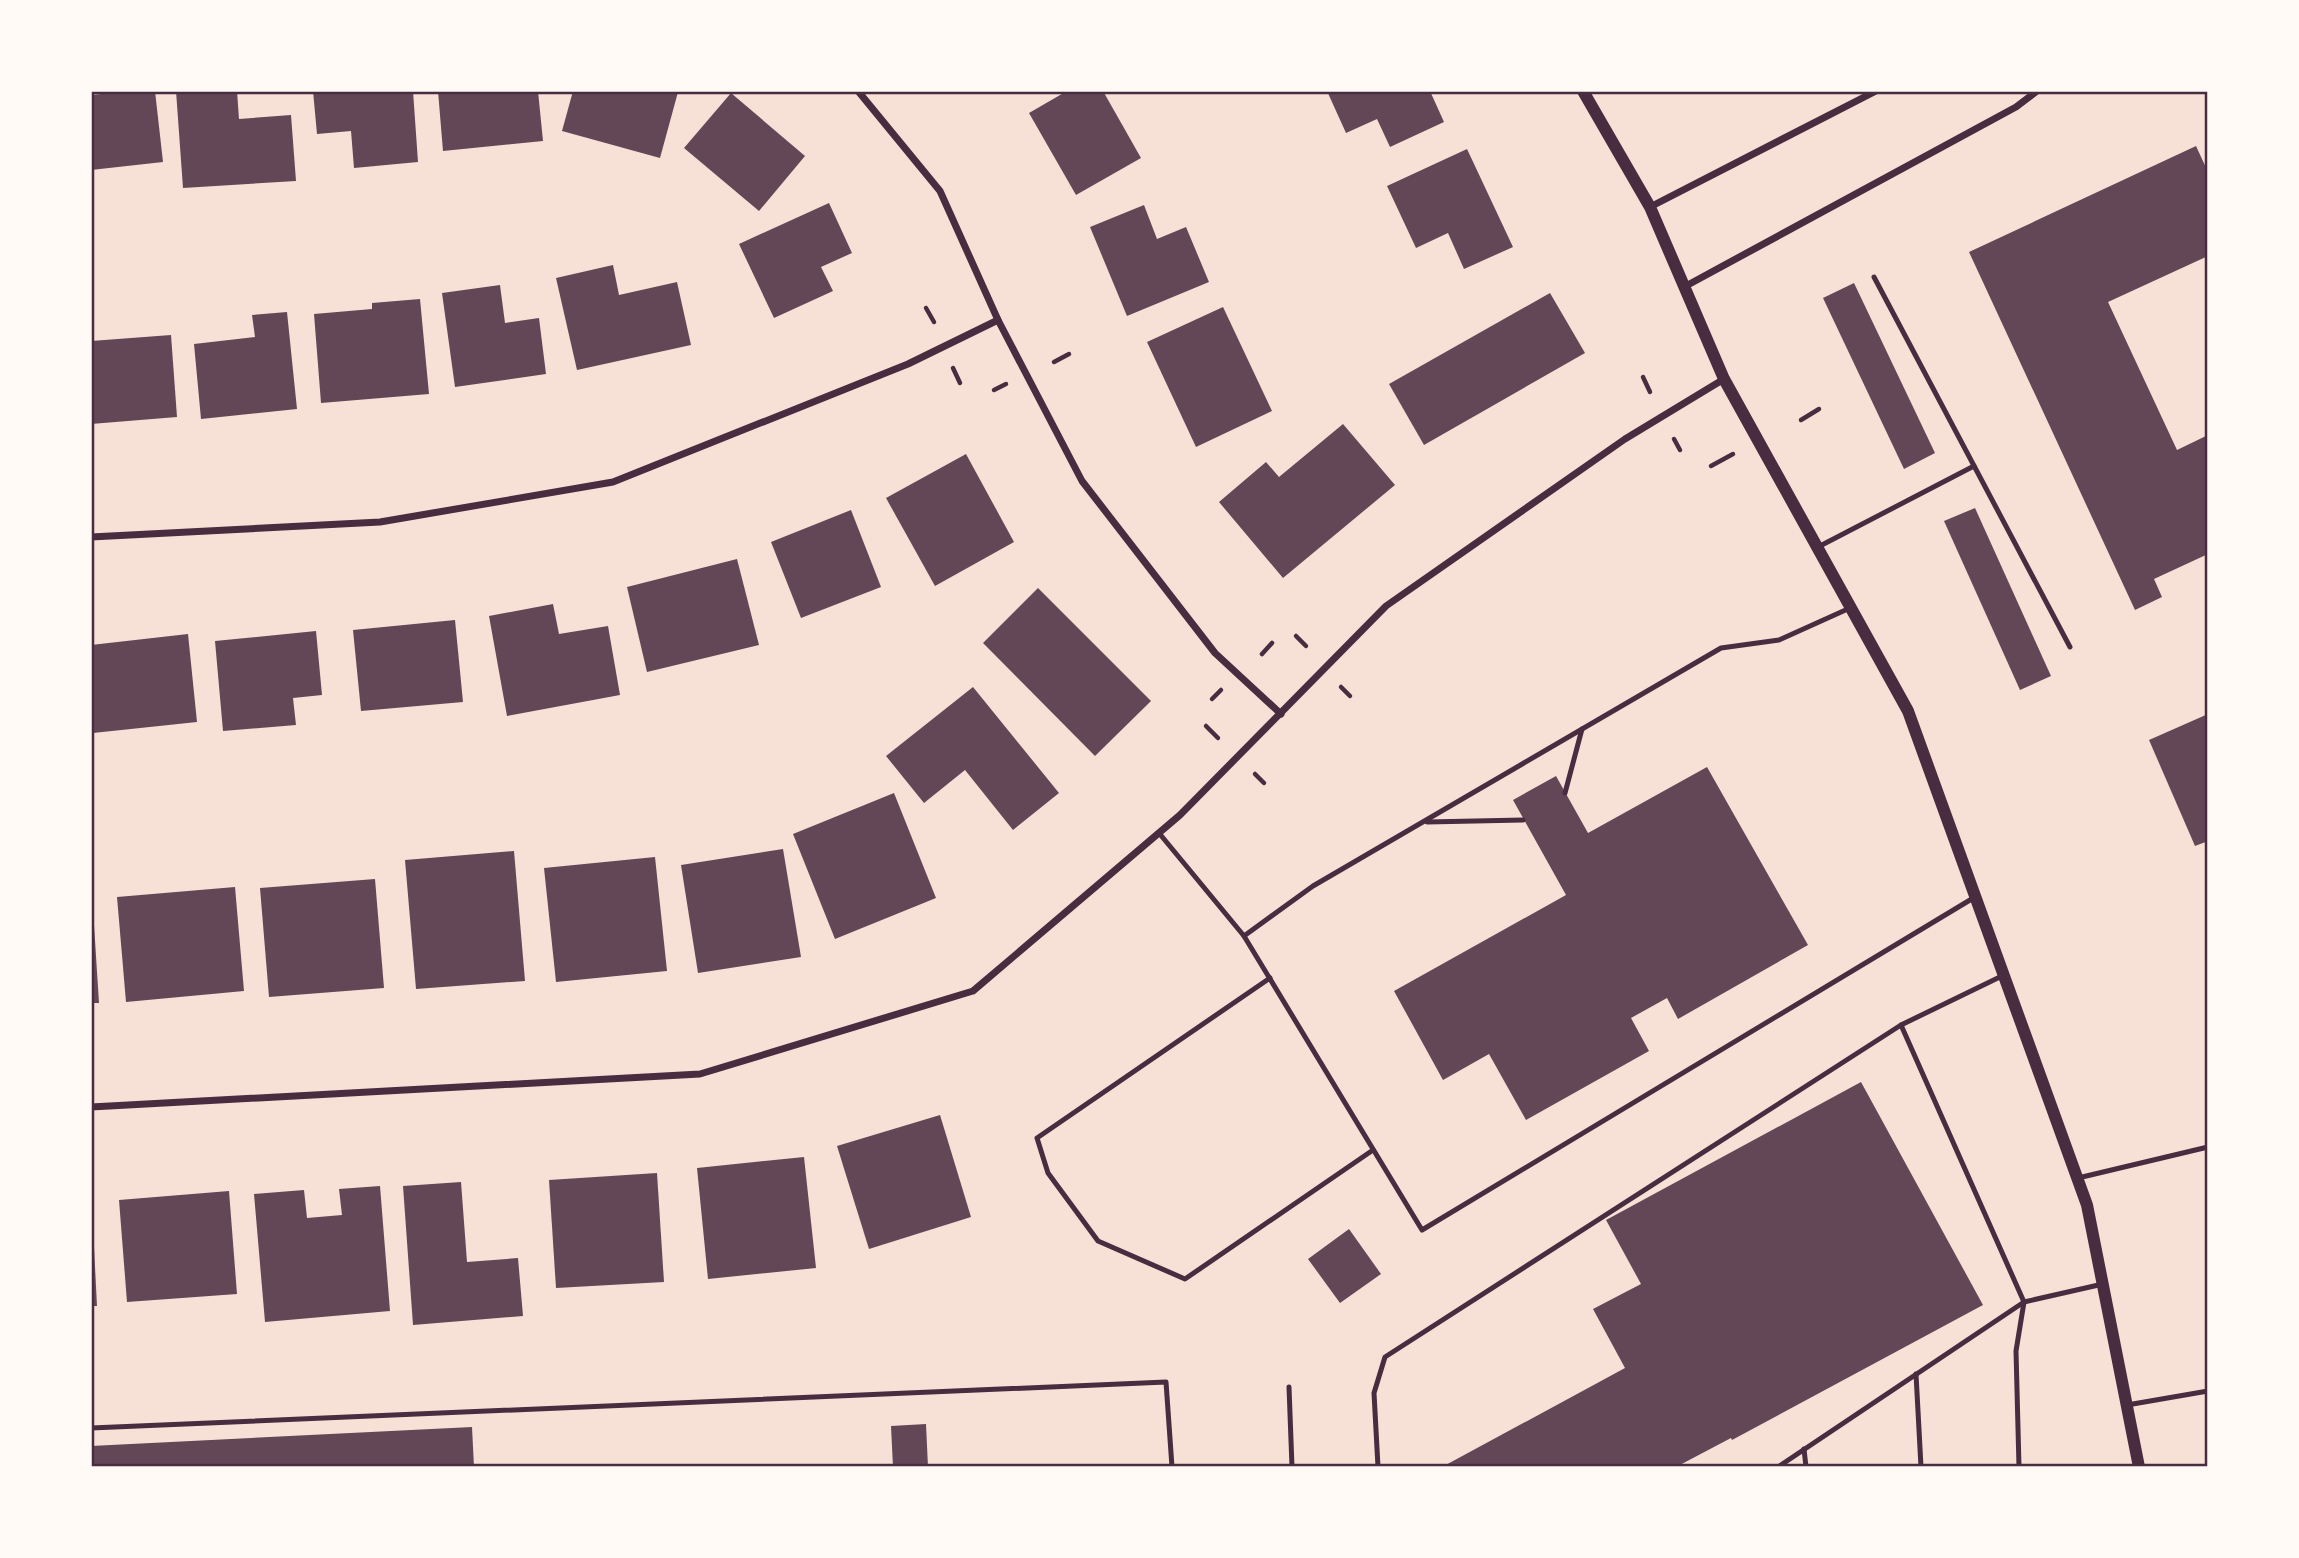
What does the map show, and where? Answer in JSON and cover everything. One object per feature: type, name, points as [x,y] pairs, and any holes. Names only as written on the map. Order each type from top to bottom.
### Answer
[{"type":"street","points":[[858,91],[940,191],[998,320],[1082,481],[1215,653],[1281,714]]},
{"type":"street","points":[[1583,91],[1650,207],[1724,379],[1908,711],[2087,1205],[2138,1467]]},
{"type":"street","points":[[1650,207],[1876,91]]},
{"type":"street","points":[[1684,287],[2016,107],[2037,91]]},
{"type":"street","points":[[91,537],[380,522],[613,482],[908,364],[998,320]]},
{"type":"street","points":[[91,1107],[700,1074],[974,991],[1180,814],[1386,607],[1625,439],[1724,379]]},
{"type":"lane","points":[[1874,277],[2070,647]]},
{"type":"lane","points":[[1818,547],[1974,466]]},
{"type":"lane","points":[[1244,936],[1314,886],[1721,648],[1779,640],[1850,608]]},
{"type":"lane","points":[[1565,793],[1582,729]]},
{"type":"lane","points":[[1424,822],[1523,820]]},
{"type":"lane","points":[[1159,833],[1244,936],[1422,1230],[1975,897]]},
{"type":"lane","points":[[1378,1467],[1374,1393],[1385,1357],[1901,1025],[2004,975]]},
{"type":"lane","points":[[1270,978],[1037,1138],[1048,1173],[1098,1241],[1185,1279],[1373,1150]]},
{"type":"lane","points":[[1901,1025],[2024,1302],[2016,1351],[2019,1467]]},
{"type":"lane","points":[[2078,1178],[2208,1147]]},
{"type":"lane","points":[[1778,1467],[2024,1302],[2103,1284]]},
{"type":"lane","points":[[1916,1374],[1921,1467]]},
{"type":"lane","points":[[91,1428],[1166,1382],[1172,1467]]},
{"type":"lane","points":[[1289,1387],[1292,1467]]},
{"type":"lane","points":[[2127,1405],[2208,1391]]},
{"type":"lane","points":[[1804,1449],[1806,1467]]},
{"type":"path","points":[[926,308],[934,322]]},
{"type":"path","points":[[1054,362],[1069,354]]},
{"type":"path","points":[[953,368],[960,383]]},
{"type":"path","points":[[1643,377],[1650,392]]},
{"type":"path","points":[[1801,420],[1819,409]]},
{"type":"path","points":[[1673,436],[1680,450]]},
{"type":"path","points":[[1711,466],[1733,454]]},
{"type":"path","points":[[1296,636],[1306,646]]},
{"type":"path","points":[[1262,654],[1272,643]]},
{"type":"path","points":[[1339,684],[1350,696]]},
{"type":"path","points":[[1212,699],[1222,689]]},
{"type":"path","points":[[1206,726],[1218,737]]},
{"type":"path","points":[[1252,772],[1264,783]]},
{"type":"building","points":[[155,91],[163,162],[91,170],[91,95]]},
{"type":"building","points":[[176,91],[237,91],[239,119],[291,115],[296,181],[183,188]]},
{"type":"building","points":[[313,91],[413,91],[418,162],[354,168],[351,131],[317,134]]},
{"type":"building","points":[[438,91],[538,91],[543,141],[443,151]]},
{"type":"building","points":[[573,91],[678,92],[660,158],[562,131]]},
{"type":"building","points":[[1067,91],[1103,91],[1141,158],[1076,195],[1029,113]]},
{"type":"building","points":[[1327,91],[1430,91],[1444,122],[1390,147],[1377,119],[1346,133]]},
{"type":"building","points":[[731,93],[805,156],[759,211],[684,148]]},
{"type":"building","points":[[2196,146],[2208,172],[2208,256],[2108,302],[2177,450],[2208,435],[2208,554],[2154,579],[2162,597],[2135,610],[1969,252]]},
{"type":"building","points":[[1467,149],[1513,247],[1464,269],[1448,233],[1416,248],[1387,186]]},
{"type":"building","points":[[829,203],[852,253],[821,267],[833,291],[774,318],[739,244]]},
{"type":"building","points":[[1144,205],[1157,239],[1186,227],[1209,282],[1127,316],[1090,227]]},
{"type":"building","points":[[613,265],[619,295],[677,282],[691,345],[577,370],[556,278]]},
{"type":"building","points":[[1854,283],[1935,453],[1904,469],[1823,298]]},
{"type":"building","points":[[500,285],[505,323],[539,318],[546,374],[455,387],[442,293]]},
{"type":"building","points":[[1550,293],[1585,353],[1424,445],[1389,384]]},
{"type":"building","points":[[420,299],[429,394],[321,403],[314,314],[372,309],[372,303]]},
{"type":"building","points":[[1223,307],[1272,411],[1196,447],[1147,342]]},
{"type":"building","points":[[287,312],[297,409],[201,419],[194,344],[255,337],[252,315]]},
{"type":"building","points":[[171,335],[177,417],[91,424],[91,341]]},
{"type":"building","points":[[1343,424],[1395,485],[1283,578],[1219,502],[1266,462],[1279,477]]},
{"type":"building","points":[[966,454],[1014,542],[935,586],[886,498]]},
{"type":"building","points":[[1975,508],[2051,676],[2020,690],[1944,521]]},
{"type":"building","points":[[851,510],[881,587],[801,618],[771,542]]},
{"type":"building","points":[[737,559],[759,645],[647,672],[627,587]]},
{"type":"building","points":[[1038,588],[1151,701],[1095,756],[983,643]]},
{"type":"building","points":[[553,604],[559,634],[608,626],[620,695],[507,716],[489,616]]},
{"type":"building","points":[[455,620],[463,702],[361,711],[353,630]]},
{"type":"building","points":[[316,631],[322,695],[293,698],[296,725],[223,731],[215,641]]},
{"type":"building","points":[[188,634],[197,722],[93,733],[91,645]]},
{"type":"building","points":[[973,687],[1059,793],[1013,830],[965,770],[924,803],[886,756]]},
{"type":"building","points":[[2208,714],[2208,841],[2195,846],[2149,740]]},
{"type":"building","points":[[1707,767],[1808,945],[1678,1019],[1667,998],[1631,1018],[1649,1051],[1526,1120],[1489,1054],[1443,1080],[1394,991],[1566,895],[1513,800],[1556,776],[1588,833]]},
{"type":"building","points":[[894,793],[936,898],[835,939],[793,834]]},
{"type":"building","points":[[783,849],[801,957],[698,973],[681,865]]},
{"type":"building","points":[[514,851],[525,981],[416,989],[405,860]]},
{"type":"building","points":[[655,857],[667,971],[556,982],[544,868]]},
{"type":"building","points":[[375,879],[384,988],[269,997],[260,888]]},
{"type":"building","points":[[235,887],[244,991],[126,1002],[117,897]]},
{"type":"building","points":[[93,909],[99,1003],[91,1003]]},
{"type":"building","points":[[1861,1082],[1983,1305],[1732,1440],[1731,1438],[1676,1467],[1442,1467],[1625,1368],[1593,1309],[1641,1284],[1606,1220]]},
{"type":"building","points":[[940,1115],[971,1217],[869,1249],[837,1146]]},
{"type":"building","points":[[804,1157],[816,1268],[708,1279],[697,1168]]},
{"type":"building","points":[[657,1173],[664,1282],[556,1288],[549,1180]]},
{"type":"building","points":[[461,1182],[467,1262],[518,1258],[523,1316],[413,1325],[403,1186]]},
{"type":"building","points":[[380,1186],[390,1311],[265,1322],[254,1194],[304,1190],[307,1218],[342,1215],[339,1189]]},
{"type":"building","points":[[229,1191],[237,1294],[127,1302],[119,1200]]},
{"type":"building","points":[[93,1227],[97,1306],[91,1306]]},
{"type":"building","points":[[1349,1229],[1381,1274],[1340,1303],[1308,1259]]},
{"type":"building","points":[[926,1424],[928,1467],[893,1467],[891,1426]]},
{"type":"building","points":[[472,1427],[474,1467],[91,1467],[91,1446]]}]
